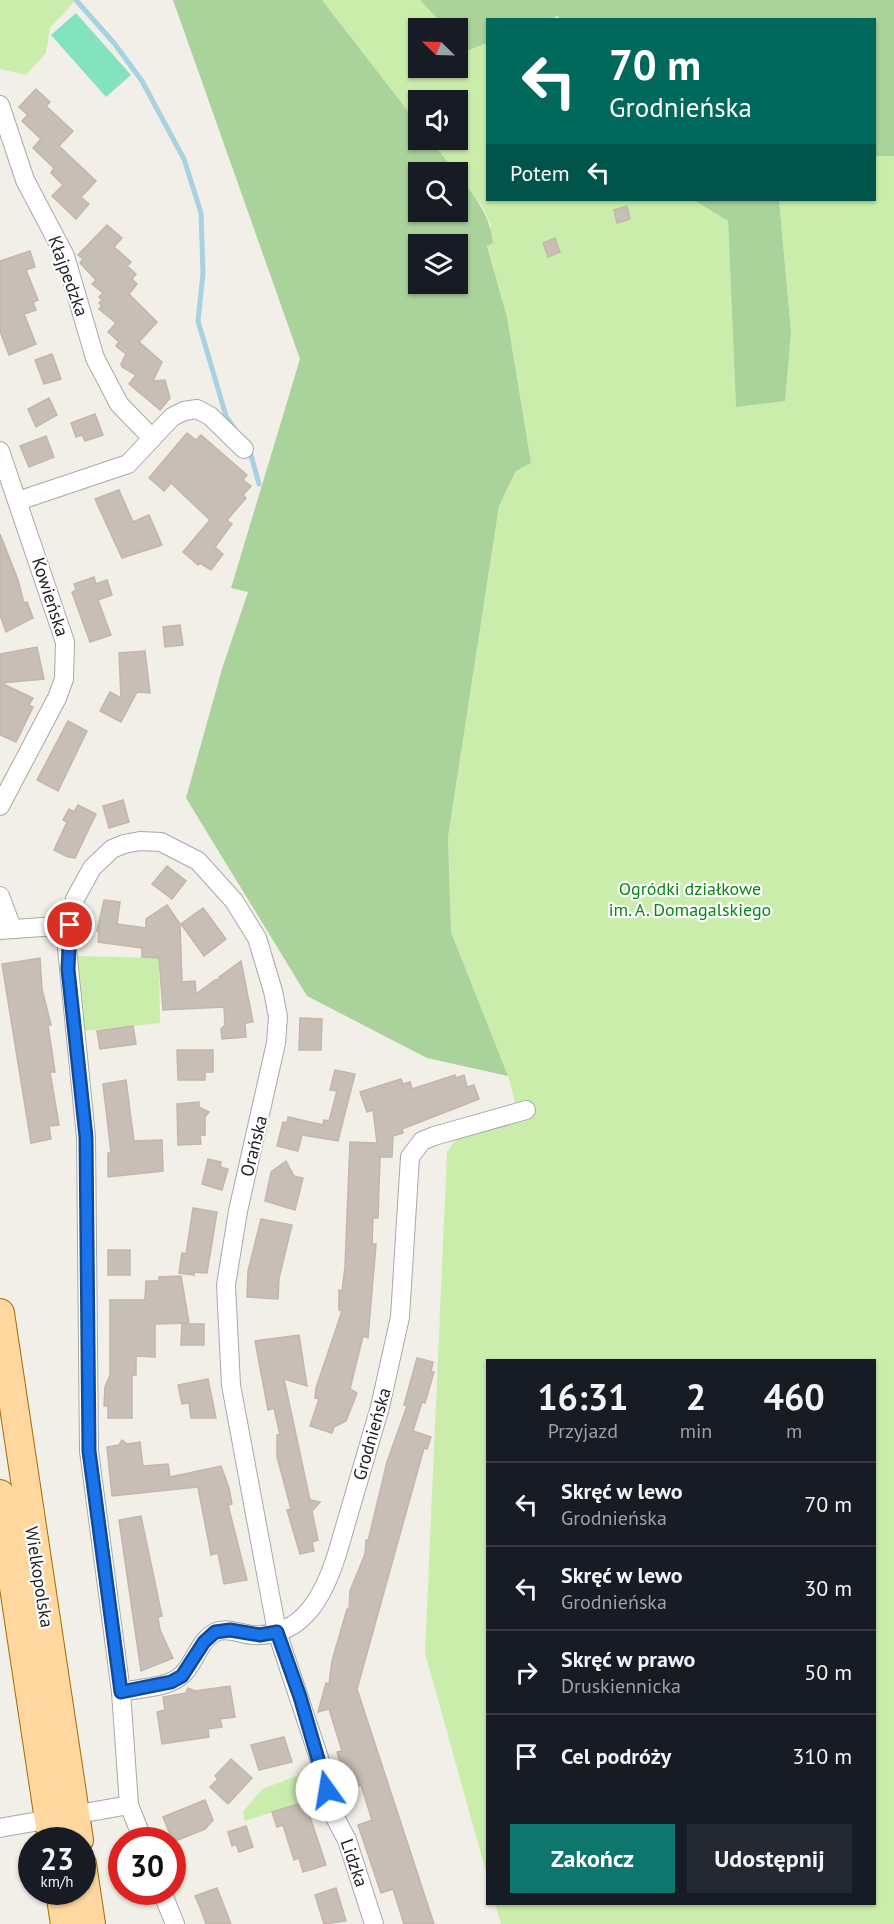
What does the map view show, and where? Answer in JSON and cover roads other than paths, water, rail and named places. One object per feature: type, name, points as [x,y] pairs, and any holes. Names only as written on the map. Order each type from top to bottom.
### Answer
[{"type":"main road","name":"Wielkopolska","points":[[0,1313],[64,1827]]},
{"type":"main road","name":"Wielkopolska","points":[[0,1494],[64,1827]]},
{"type":"main road","points":[[62,1905],[64,1924]]},
{"type":"main road","points":[[88,1905],[91,1924]]},
{"type":"street","name":"Kłajpedzka","points":[[0,105],[25,180],[64,256],[95,358],[105,380],[118,404],[152,438]]},
{"type":"street","points":[[18,501],[128,464],[140,454],[172,417],[184,411],[197,409],[210,416],[244,449]]},
{"type":"street","name":"Kowieńska","points":[[0,451],[65,642],[66,661],[57,698],[0,806]]},
{"type":"street","name":"Orańska","points":[[138,1827],[129,1805],[121,1692],[89,1451],[86,1137],[68,969],[70,925],[75,899],[82,882],[92,868],[112,849],[140,841],[161,842],[198,861],[218,880],[257,938],[267,965],[278,1017],[267,1093],[238,1211],[226,1285],[231,1385],[277,1632]]},
{"type":"street","points":[[0,896],[6,929],[70,925]]},
{"type":"street","name":"Grodnieńska","points":[[121,1692],[171,1682],[182,1676],[204,1642],[215,1632],[230,1630],[260,1635],[277,1632],[300,1621],[311,1611],[329,1579],[380,1407],[400,1317],[410,1157],[422,1141],[434,1136],[526,1110]]},
{"type":"street","name":"Lidzka","points":[[277,1632],[324,1773],[330,1808],[348,1840],[374,1924]]},
{"type":"street","points":[[69,1827],[129,1805]]},
{"type":"street","points":[[0,1828],[19,1825],[42,1827]]},
{"type":"street","points":[[167,1905],[175,1924]]},
{"type":"waterway","points":[[76,0],[114,43],[142,81],[184,159],[201,213],[203,273],[198,321],[226,416],[236,431]]},
{"type":"waterway","points":[[249,448],[259,484]]},
{"type":"park label","name":"Ogródki działkowe im. A. Domagalskiego","points":[[690,899]]}]
